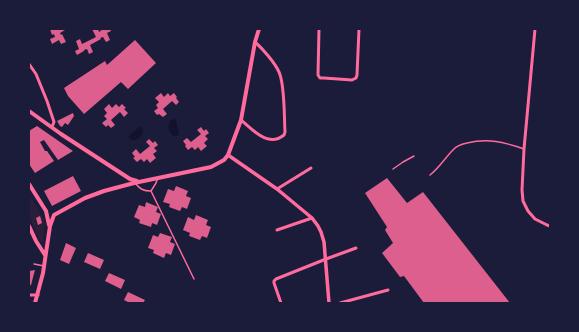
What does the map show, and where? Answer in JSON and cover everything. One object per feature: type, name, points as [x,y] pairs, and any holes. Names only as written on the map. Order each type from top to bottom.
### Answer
[{"type":"main road","points":[[35,303],[43,273],[50,226],[54,215],[85,198],[104,191],[134,183],[211,167],[224,160],[228,155],[241,120],[255,42],[259,29]]},
{"type":"main road","points":[[29,111],[130,179],[135,181],[143,181]]},
{"type":"main road","points":[[122,186],[130,179]]},
{"type":"main road","points":[[29,184],[46,211],[50,226]]},
{"type":"main road","points":[[46,211],[54,215]]},
{"type":"main road","points":[[29,226],[36,241],[46,255]]},
{"type":"street","points":[[319,29],[318,75],[320,78],[352,80],[356,78],[357,75],[359,29]]},
{"type":"street","points":[[535,29],[524,149],[522,190],[523,201],[528,211],[535,219],[547,226],[550,226]]},
{"type":"street","points":[[241,120],[264,138],[270,140],[276,140],[284,135],[285,132],[281,76],[277,68],[255,42]]},
{"type":"street","points":[[29,64],[36,74],[54,122],[52,127]]},
{"type":"street","points":[[228,155],[277,189],[312,218],[321,232],[324,242],[329,303]]},
{"type":"street","points":[[277,189],[311,168]]},
{"type":"street","points":[[277,230],[312,218]]},
{"type":"street","points":[[281,303],[274,283],[275,280],[356,248]]},
{"type":"street","points":[[340,303],[388,290]]},
{"type":"street","points":[[29,295],[38,295]]},
{"type":"lane","points":[[430,175],[454,148],[461,144],[481,140],[491,140],[503,142],[524,149]]},
{"type":"lane","points":[[392,169],[414,156]]},
{"type":"lane","points":[[151,191],[157,178]]},
{"type":"lane","points":[[134,183],[142,190],[151,191]]},
{"type":"lane","points":[[151,191],[194,279]]},
{"type":"lane","points":[[34,264],[44,266]]},
{"type":"shaded area","points":[[176,119],[179,135],[174,136],[170,133],[169,127],[171,120]]},
{"type":"shaded area","points":[[140,126],[143,129],[141,136],[136,140],[131,140],[128,137]]},
{"type":"shaded area","points":[[29,194],[44,220],[45,224],[42,242],[34,230],[31,219]]},
{"type":"building","points":[[50,29],[64,29],[65,30],[60,33],[66,42],[61,44],[59,40],[52,44],[50,39],[55,37],[54,34],[52,35]]},
{"type":"building","points":[[92,29],[98,29],[99,32],[103,29],[110,29],[111,31],[107,33],[110,40],[106,42],[103,37],[100,38],[101,39],[90,45],[93,52],[89,54],[87,49],[77,55],[75,51],[79,49],[76,41],[80,39],[82,44],[96,37]]},
{"type":"building","points":[[135,40],[156,63],[128,89],[121,82],[84,114],[68,96],[64,88],[105,61],[107,65]]},
{"type":"building","points":[[161,93],[164,97],[168,93],[170,96],[174,93],[179,102],[176,105],[172,101],[163,109],[167,114],[163,117],[159,114],[157,115],[154,111],[158,108],[156,105],[159,102],[155,98]]},
{"type":"building","points":[[109,104],[112,108],[116,104],[119,107],[122,104],[128,113],[124,117],[120,112],[111,120],[115,125],[111,128],[108,125],[106,127],[102,123],[107,119],[104,116],[107,113],[104,109]]},
{"type":"building","points":[[73,113],[74,116],[68,125],[65,123],[62,127],[60,126],[57,121]]},
{"type":"building","points":[[37,126],[73,151],[58,160],[44,140],[40,142],[45,151],[47,151],[54,161],[35,173],[29,164],[29,131]]},
{"type":"building","points":[[201,127],[204,131],[206,129],[209,133],[205,136],[208,139],[204,143],[207,146],[201,151],[198,147],[195,150],[192,147],[188,150],[183,141],[187,138],[191,142],[201,134],[197,130]]},
{"type":"building","points":[[149,139],[153,143],[155,141],[158,145],[154,148],[157,151],[153,154],[156,158],[150,163],[147,159],[144,162],[141,159],[137,162],[133,158],[135,157],[132,153],[136,149],[140,154],[150,146],[146,142]]},
{"type":"building","points":[[73,176],[81,191],[52,206],[44,191]]},
{"type":"building","points":[[387,178],[407,203],[423,192],[510,303],[424,303],[404,276],[400,277],[382,253],[393,243],[385,230],[387,227],[365,193]]},
{"type":"building","points":[[176,186],[188,191],[186,196],[191,198],[187,209],[182,207],[180,211],[169,207],[170,204],[163,202],[168,189],[174,191]]},
{"type":"building","points":[[146,202],[158,207],[156,212],[161,214],[157,225],[152,223],[151,227],[139,223],[140,220],[134,217],[139,205],[145,207]]},
{"type":"building","points":[[196,215],[208,220],[206,225],[211,227],[207,238],[202,236],[200,240],[189,236],[190,233],[183,230],[188,217],[194,220]]},
{"type":"building","points":[[40,216],[42,223],[38,225],[36,218]]},
{"type":"building","points":[[160,233],[172,237],[170,242],[175,244],[171,255],[166,253],[164,258],[153,253],[154,250],[148,248],[153,235],[158,237]]},
{"type":"building","points":[[66,243],[76,248],[69,264],[60,260]]},
{"type":"building","points":[[88,253],[104,260],[100,269],[84,262]]},
{"type":"building","points":[[35,270],[31,285],[29,286],[29,271]]},
{"type":"building","points":[[109,273],[125,280],[121,289],[105,281]]},
{"type":"building","points":[[128,292],[145,300],[143,303],[130,303],[124,300]]}]
